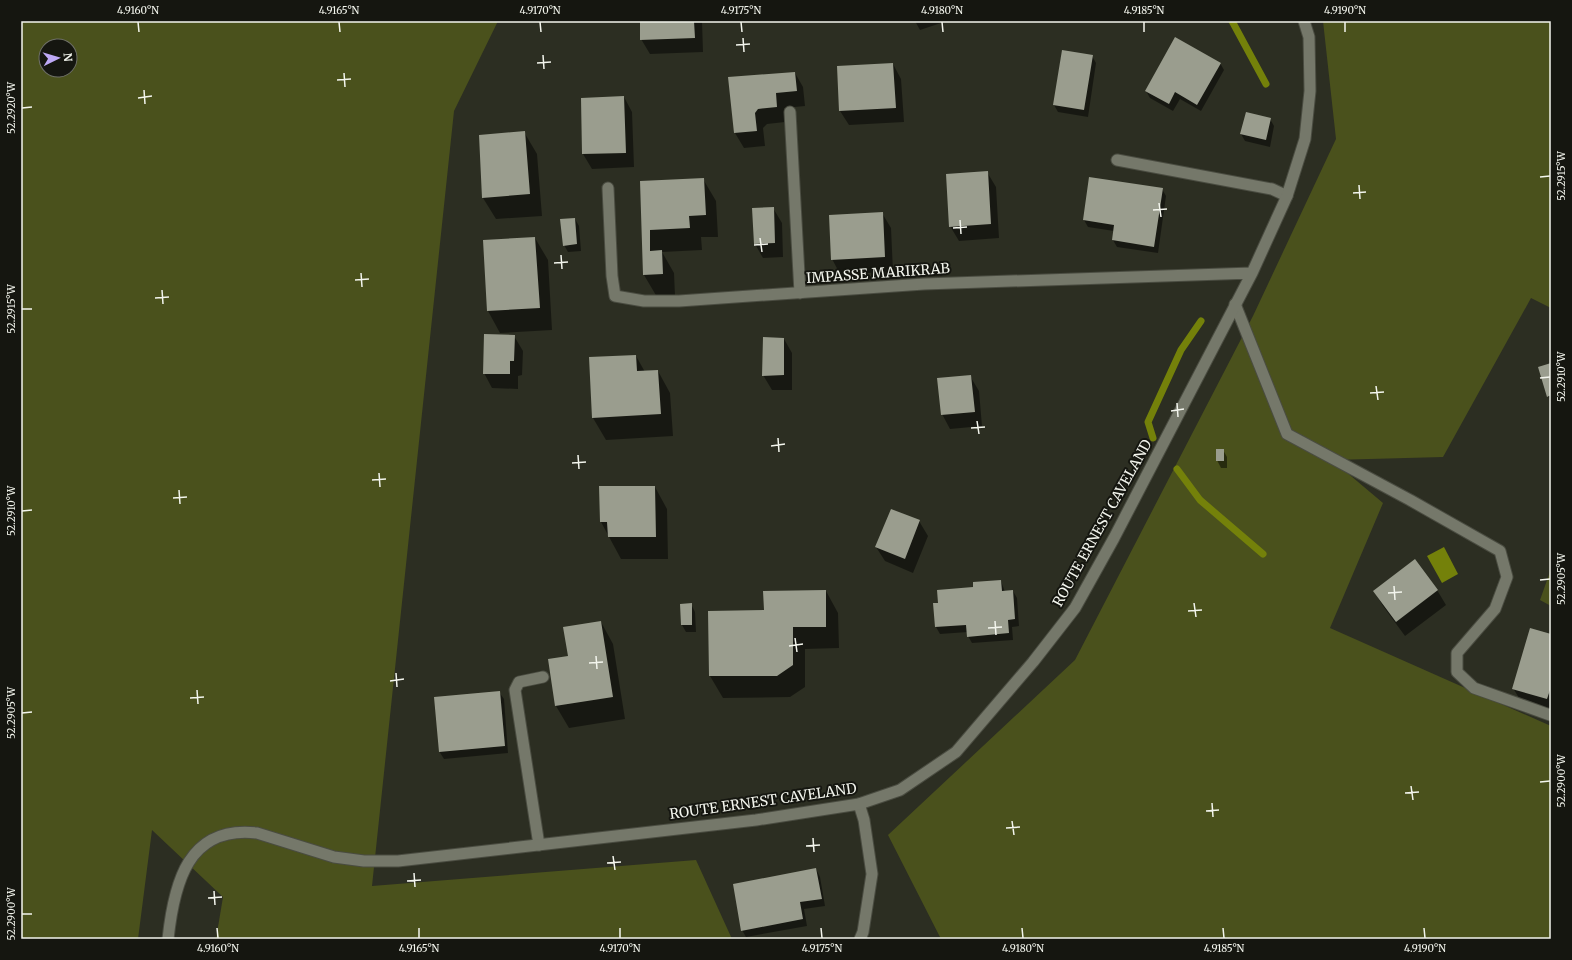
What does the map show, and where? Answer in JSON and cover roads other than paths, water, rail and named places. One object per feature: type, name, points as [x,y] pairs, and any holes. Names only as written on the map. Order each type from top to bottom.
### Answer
[{"type":"street","name":"ROUTE ERNEST CAVELAND","points":[[168,939],[175,893],[184,869],[197,850],[208,841],[232,833],[257,833],[334,857],[364,861],[398,861],[756,820],[859,804],[900,790],[956,752],[1033,662],[1075,608],[1114,538],[1252,273],[1287,196],[1305,139],[1310,91],[1309,37],[1304,21]]},
{"type":"street","points":[[790,112],[800,293]]},
{"type":"street","points":[[1117,160],[1272,189],[1287,196]]},
{"type":"street","name":"IMPASSE MARIKRAB","points":[[608,188],[612,276],[615,296],[644,301],[679,301],[924,284],[1252,273]]},
{"type":"street","points":[[1235,304],[1287,434],[1410,500],[1500,551],[1507,577],[1495,609],[1457,653],[1456,672],[1474,688],[1550,715]]},
{"type":"street","points":[[539,845],[515,690],[519,682],[543,677]]},
{"type":"street","points":[[859,804],[864,820],[872,874],[863,932],[860,939]]},
{"type":"waterway","points":[[1232,21],[1266,84]]},
{"type":"waterway","points":[[1153,438],[1148,422],[1181,350],[1201,321]]},
{"type":"waterway","points":[[1177,469],[1200,500],[1263,554]]}]
